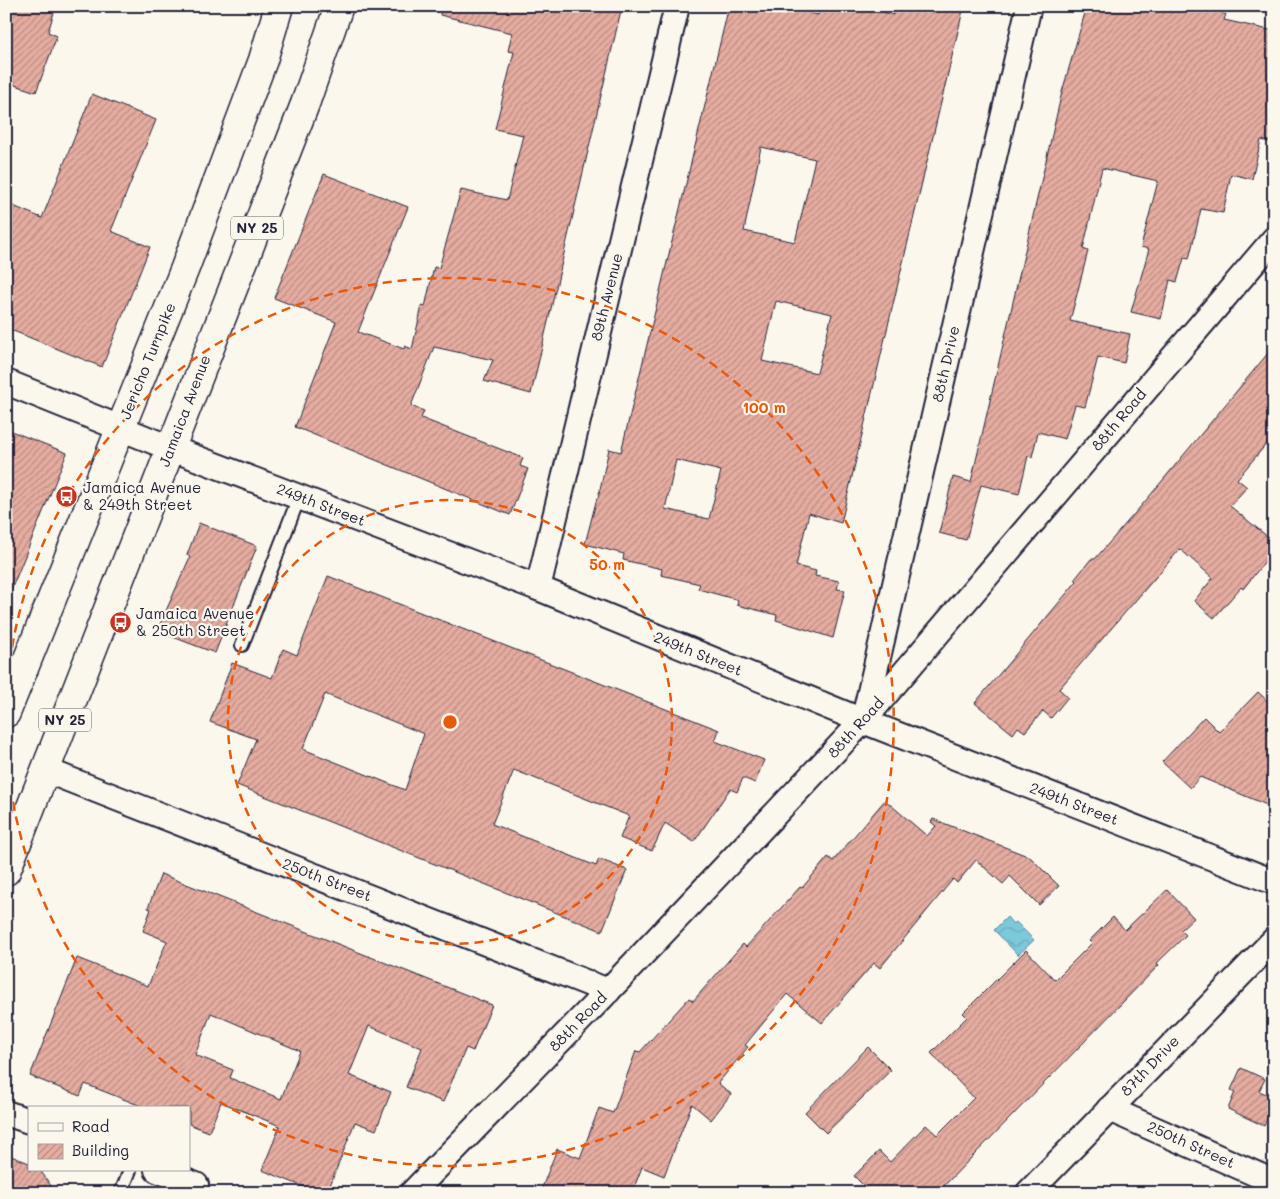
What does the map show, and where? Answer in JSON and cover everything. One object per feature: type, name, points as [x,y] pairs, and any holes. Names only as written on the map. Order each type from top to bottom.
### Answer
[{"type":"main road","name":"Jericho Turnpike","points":[[6,713],[206,214],[264,60],[279,6]]},
{"type":"main road","name":"Jamaica Avenue","points":[[6,871],[305,104],[339,6]]},
{"type":"street","name":"89th Avenue","points":[[538,588],[677,6]]},
{"type":"street","name":"88th Drive","points":[[863,721],[1029,6]]},
{"type":"street","name":"88th Road","points":[[412,1193],[863,721],[1274,239]]},
{"type":"street","name":"249th Street","points":[[6,382],[170,448],[538,588],[863,721],[1274,882]]},
{"type":"street","name":"250th Street","points":[[45,770],[608,990]]},
{"type":"street","name":"87th Drive","points":[[1028,1193],[1274,940]]},
{"type":"street","name":"250th Street","points":[[1108,1109],[1274,1182]]},
{"type":"street","points":[[6,1113],[28,1121]]},
{"type":"street","points":[[162,1172],[196,1185]]},
{"type":"lane","points":[[242,645],[299,497]]},
{"type":"lane","points":[[122,1193],[129,1172]]},
{"type":"water","points":[[1007,917],[1013,924],[1016,922],[1034,940],[1018,955],[994,930]]},
{"type":"building","points":[[6,6],[56,6],[48,32],[57,36],[36,92],[6,82]]},
{"type":"building","points":[[441,6],[622,6],[531,394],[484,381],[493,360],[434,347],[411,406],[424,411],[421,418],[523,458],[520,466],[528,469],[510,515],[295,427],[336,322],[274,298],[324,174],[408,207],[358,332],[404,349],[405,346],[412,349],[422,306],[425,307],[434,267],[439,268],[461,190],[507,200],[523,135],[495,129],[514,52],[508,51],[512,33],[440,15]]},
{"type":"building","points":[[729,6],[782,6],[818,15],[820,6],[862,6],[893,15],[895,6],[964,6],[841,523],[809,513],[796,566],[816,571],[815,576],[839,581],[837,589],[845,590],[833,638],[776,620],[777,615],[737,605],[738,600],[698,589],[700,584],[661,575],[662,569],[623,560],[624,554],[585,544],[609,449],[621,452]],"holes":[[[761,147],[815,159],[795,242],[744,231]],[[776,301],[832,314],[817,373],[762,361]],[[676,460],[721,471],[709,519],[665,509]]]},
{"type":"building","points":[[1087,6],[1196,6],[1226,14],[1224,20],[1274,31],[1274,143],[1261,140],[1252,179],[1231,174],[1223,213],[1201,209],[1189,259],[1184,258],[1177,282],[1170,280],[1161,319],[1131,312],[1149,249],[1141,247],[1158,181],[1102,168],[1083,249],[1088,251],[1070,321],[1130,334],[1124,363],[1098,357],[1085,407],[1075,405],[1065,439],[1038,432],[1032,457],[1028,456],[1019,494],[981,485],[966,540],[939,533],[953,477],[971,482],[1062,92]]},
{"type":"building","points":[[92,94],[156,120],[111,231],[150,247],[102,367],[6,328],[6,203],[42,218]]},
{"type":"building","points":[[1274,346],[1274,435],[1237,479],[1247,487],[1230,506],[1274,542],[1274,550],[1243,589],[1241,587],[1214,618],[1194,601],[1213,578],[1180,549],[1059,689],[1068,697],[1051,718],[1043,711],[1025,732],[1018,727],[1013,734],[975,703],[1077,581],[1075,579],[1091,559],[1095,559],[1148,498]]},
{"type":"building","points":[[6,429],[67,453],[7,600],[6,600]]},
{"type":"building","points":[[199,523],[257,546],[215,653],[157,631],[190,557],[187,555]]},
{"type":"building","points":[[328,576],[719,730],[715,741],[764,760],[755,783],[743,778],[737,792],[730,789],[694,842],[665,823],[652,851],[620,838],[629,816],[514,770],[492,824],[596,866],[599,859],[627,870],[602,931],[237,785],[256,739],[210,722],[232,663],[272,678],[283,649],[297,655]],"holes":[[[325,694],[424,734],[405,790],[303,749]]]},
{"type":"building","points":[[1258,692],[1274,707],[1274,808],[1200,777],[1190,788],[1162,762],[1204,717],[1219,732]]},
{"type":"building","points":[[885,800],[927,836],[936,826],[931,822],[933,819],[1030,857],[1059,886],[1039,905],[1010,876],[1003,884],[976,860],[957,883],[953,879],[880,968],[874,963],[822,1023],[787,994],[745,1045],[748,1047],[718,1083],[731,1094],[711,1120],[692,1104],[664,1176],[642,1167],[632,1193],[540,1193],[557,1149],[580,1158],[599,1108],[613,1113],[636,1051],[640,1052],[689,998],[693,1001],[743,944],[746,947],[800,887],[802,888],[828,857],[833,861]]},
{"type":"building","points":[[161,874],[492,1005],[473,1051],[466,1048],[443,1102],[406,1087],[422,1048],[369,1026],[349,1075],[391,1092],[376,1130],[355,1122],[327,1193],[319,1193],[262,1170],[280,1126],[221,1102],[209,1132],[190,1124],[190,1106],[141,1106],[85,1084],[80,1096],[30,1076],[77,958],[148,986],[167,941],[143,931],[151,909],[148,908]],"holes":[[[211,1013],[300,1051],[281,1099],[230,1078],[233,1070],[195,1055]]]},
{"type":"building","points":[[1167,890],[1194,918],[1181,930],[1186,935],[937,1193],[871,1193],[854,1176],[879,1151],[890,1162],[926,1125],[937,1135],[974,1098],[931,1053],[967,1017],[963,1013],[1026,950],[1055,980],[1092,943],[1089,941],[1113,917],[1125,930]]},
{"type":"building","points":[[868,1047],[891,1070],[826,1133],[805,1112]]},
{"type":"building","points":[[1241,1068],[1265,1079],[1259,1091],[1274,1097],[1274,1105],[1264,1126],[1228,1109],[1235,1092],[1231,1090]]},
{"type":"building","points":[[6,1154],[28,1163],[28,1172],[41,1172],[56,1193],[6,1193]]},
{"type":"place","name":"Jamaica Avenue & 249th Street","points":[[67,497]]},
{"type":"place","name":"Jamaica Avenue & 250th Street","points":[[120,623]]}]
